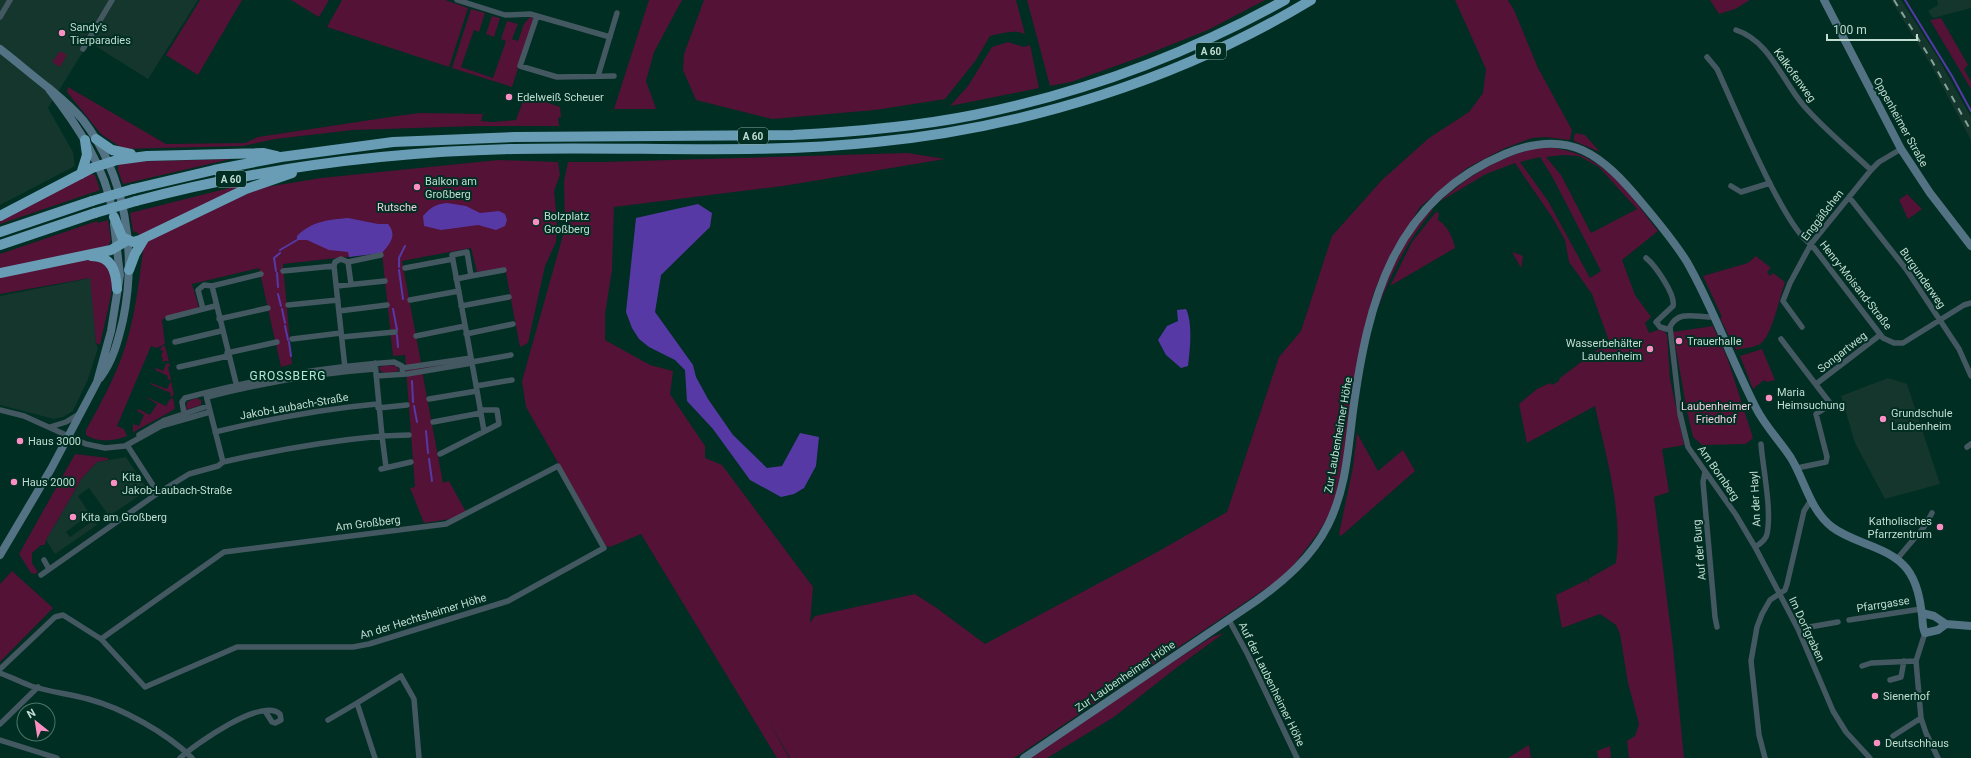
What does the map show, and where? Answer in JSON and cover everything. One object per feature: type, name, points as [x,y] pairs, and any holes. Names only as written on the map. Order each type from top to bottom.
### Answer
[{"type":"highway","name":"A 60","points":[[0,232],[133,189],[214,170],[281,157],[378,144],[430,139],[558,136],[734,137],[886,128],[953,118],[1041,99],[1086,86],[1183,51],[1257,16],[1285,0]]},
{"type":"highway","name":"A 60","points":[[0,245],[95,213],[136,201],[214,182],[326,162],[390,155],[467,150],[731,150],[830,146],[924,136],[972,128],[1057,108],[1108,93],[1184,63],[1253,31],[1310,0]]},
{"type":"highway","points":[[96,139],[116,151],[147,156]]},
{"type":"highway","points":[[81,174],[87,155],[85,140]]},
{"type":"highway","points":[[0,216],[98,166],[129,157],[264,153],[281,157]]},
{"type":"highway","points":[[114,217],[121,236],[134,242],[144,239],[246,189],[326,162]]},
{"type":"highway","points":[[129,270],[135,254],[144,239]]},
{"type":"highway","points":[[0,273],[81,257],[117,248],[128,240]]},
{"type":"highway","points":[[81,257],[99,257],[110,262],[116,273],[117,289]]},
{"type":"street","points":[[0,17],[10,0]]},
{"type":"street","points":[[83,49],[112,0]]},
{"type":"street","points":[[457,0],[505,15],[520,14],[537,16],[610,37]]},
{"type":"street","name":"Oppenheimer Straße","points":[[1824,0],[1901,150],[1925,186],[1971,246]]},
{"type":"street","points":[[598,76],[617,13]]},
{"type":"street","points":[[537,16],[520,66],[556,77],[614,76]]},
{"type":"street","name":"Kalkofenweg","points":[[1736,30],[1749,34],[1767,52],[1804,106],[1871,170]]},
{"type":"street","points":[[0,50],[76,112],[96,139],[108,162],[120,197],[128,240],[129,270],[127,295],[118,339],[111,362],[97,382],[70,436],[0,555]]},
{"type":"street","name":"Henry-Moisand-Straße","points":[[1707,57],[1717,69],[1770,183],[1794,226],[1802,237],[1811,244],[1880,335],[1889,341],[1903,343],[1923,332],[1940,319],[1964,305],[1971,303]]},
{"type":"street","points":[[49,89],[85,140],[98,166],[109,196],[114,217],[120,275],[111,330],[97,382]]},
{"type":"street","name":"Zur Laubenheimer Höhe","points":[[1024,758],[1229,620],[1288,576],[1304,559],[1327,526],[1344,481],[1364,343],[1376,299],[1392,260],[1417,220],[1443,192],[1461,178],[1488,162],[1516,149],[1533,145],[1557,144],[1580,148],[1591,153],[1617,174],[1671,237],[1691,269],[1714,316]]},
{"type":"street","name":"Enggäßchen","points":[[1802,327],[1783,301],[1790,283],[1811,244],[1871,170],[1879,162],[1901,150]]},
{"type":"street","points":[[1731,186],[1741,192],[1770,183]]},
{"type":"street","name":"Burgunderweg","points":[[1849,197],[1906,269],[1959,349],[1971,376]]},
{"type":"street","points":[[471,276],[467,252],[452,255],[484,431]]},
{"type":"street","points":[[345,368],[334,266],[336,262],[341,259],[348,262],[381,255]]},
{"type":"street","points":[[1646,258],[1656,266],[1674,299],[1673,306],[1656,322],[1660,328],[1670,330],[1674,320],[1681,316],[1714,316],[1757,410],[1797,468],[1811,500],[1819,513],[1832,527],[1897,559],[1912,577],[1919,597],[1925,633],[1916,661],[1921,718],[1926,733],[1938,758]]},
{"type":"street","points":[[405,268],[453,259]]},
{"type":"street","points":[[348,262],[351,284]]},
{"type":"street","points":[[283,271],[334,266]]},
{"type":"street","points":[[456,279],[504,270]]},
{"type":"street","points":[[203,309],[198,290],[204,285],[212,286],[261,274]]},
{"type":"street","points":[[337,286],[385,281]]},
{"type":"street","points":[[212,286],[215,306],[236,387]]},
{"type":"street","points":[[410,300],[459,291]]},
{"type":"street","points":[[461,306],[509,297]]},
{"type":"street","points":[[288,305],[338,300]]},
{"type":"street","points":[[339,311],[387,305]]},
{"type":"street","points":[[168,318],[215,306]]},
{"type":"street","points":[[219,319],[268,308]]},
{"type":"street","points":[[466,334],[513,324]]},
{"type":"street","points":[[416,336],[465,326]]},
{"type":"street","name":"Am Bornberg","points":[[1670,330],[1684,434],[1688,447],[1736,515],[1779,593]]},
{"type":"street","points":[[175,342],[222,331]]},
{"type":"street","points":[[292,339],[395,332]]},
{"type":"street","name":"Songartweg","points":[[1816,384],[1880,335]]},
{"type":"street","points":[[1780,339],[1816,384],[1828,405],[1816,414],[1827,457],[1826,462],[1797,468]]},
{"type":"street","points":[[179,368],[277,342]]},
{"type":"street","points":[[376,376],[511,355]]},
{"type":"street","points":[[184,416],[182,402],[184,399],[206,395],[289,373],[375,366],[398,362],[403,371]]},
{"type":"street","points":[[375,366],[382,436],[383,468],[411,462]]},
{"type":"street","points":[[236,387],[290,380],[345,368]]},
{"type":"street","points":[[289,373],[290,380]]},
{"type":"street","points":[[429,399],[512,380]]},
{"type":"street","points":[[206,395],[223,462]]},
{"type":"street","name":"Jakob-Laubach-Straße","points":[[215,432],[295,414],[334,408],[407,405]]},
{"type":"street","points":[[50,427],[71,420],[84,409]]},
{"type":"street","points":[[0,410],[24,416],[98,447],[112,448],[127,445],[155,424],[209,409]]},
{"type":"street","points":[[433,422],[481,411],[497,410],[499,424],[440,454]]},
{"type":"street","points":[[41,575],[158,493],[189,474],[218,466],[223,462],[302,446],[382,436],[409,435]]},
{"type":"street","name":"An der Hayl","points":[[1755,547],[1763,541],[1767,534],[1768,509],[1761,444]]},
{"type":"street","points":[[127,445],[158,493]]},
{"type":"street","name":"Am Großberg","points":[[101,639],[224,552],[446,524],[558,466],[604,548]]},
{"type":"street","name":"Auf der Burg","points":[[1705,472],[1703,482],[1717,627]]},
{"type":"street","name":"Im Dorfgraben","points":[[1811,500],[1804,510],[1785,590],[1779,593],[1798,629],[1833,711],[1846,732],[1870,758]]},
{"type":"street","points":[[1897,559],[1924,527],[1932,513]]},
{"type":"street","name":"An der Hechtsheimer Höhe","points":[[101,639],[145,687],[237,647],[352,647],[369,644],[508,601],[604,548]]},
{"type":"street","points":[[44,560],[49,569]]},
{"type":"street","points":[[1765,758],[1759,735],[1751,661],[1757,627],[1768,603],[1779,593]]},
{"type":"street","points":[[1921,611],[1934,616],[1946,624],[1971,626]]},
{"type":"street","name":"Pfarrgasse","points":[[1849,620],[1921,611]]},
{"type":"street","points":[[0,669],[55,617],[66,616],[101,639]]},
{"type":"street","name":"Auf der Laubenheimer Höhe","points":[[1229,620],[1248,655],[1296,758]]},
{"type":"street","points":[[1798,629],[1838,622]]},
{"type":"street","points":[[1925,633],[1938,630],[1946,624]]},
{"type":"street","points":[[1890,680],[1901,677],[1904,661]]},
{"type":"street","points":[[1862,666],[1916,661]]},
{"type":"street","points":[[0,673],[38,687],[90,699],[106,705],[138,720],[186,752],[192,758]]},
{"type":"street","points":[[328,720],[401,676],[414,699],[420,758]]},
{"type":"street","points":[[0,724],[38,687]]},
{"type":"street","points":[[357,703],[375,758]]},
{"type":"street","points":[[180,758],[213,733],[232,723],[265,711]]},
{"type":"street","points":[[1893,736],[1921,718]]},
{"type":"street","points":[[0,740],[57,758]]},
{"type":"shaded area","points":[[0,0],[198,0],[148,79],[89,42],[48,108],[73,152],[75,166],[0,205]]},
{"type":"shaded area","points":[[1891,0],[1901,0],[1937,56],[1971,117],[1971,140],[1932,67]]},
{"type":"shaded area","points":[[1937,0],[1971,0],[1971,8],[1933,18],[1928,11],[1938,5]]},
{"type":"shaded area","points":[[447,203],[466,206],[480,213],[499,211],[505,214],[507,220],[505,226],[496,230],[478,225],[441,230],[424,226],[423,216],[431,208]]},
{"type":"shaded area","points":[[698,204],[712,213],[710,227],[661,275],[655,312],[693,365],[696,377],[708,399],[733,435],[767,468],[782,466],[800,433],[819,437],[816,466],[804,488],[794,494],[781,497],[750,480],[713,429],[687,401],[685,370],[675,360],[649,347],[639,339],[632,328],[626,312],[636,218]]},
{"type":"shaded area","points":[[348,218],[378,224],[388,224],[391,228],[392,239],[388,246],[382,253],[349,257],[348,252],[329,250],[307,240],[297,240],[297,236],[314,224]]},
{"type":"shaded area","points":[[91,278],[96,343],[98,348],[88,379],[73,411],[63,417],[54,419],[0,405],[0,296]]},
{"type":"shaded area","points":[[1186,309],[1190,322],[1190,352],[1188,366],[1181,368],[1166,355],[1158,340],[1167,326],[1178,321],[1177,310]]},
{"type":"shaded area","name":"Grundschule Laubenheim","points":[[1888,378],[1907,384],[1940,484],[1885,499],[1855,443],[1841,396]]},
{"type":"shaded area","name":"Kita Jakob-Laubach-Straße","points":[[126,457],[148,490],[109,516],[89,488],[78,496],[90,514],[66,532],[70,537],[94,520],[97,525],[55,554],[46,540],[82,478],[97,462]]},
{"type":"green space","points":[[200,0],[242,0],[198,75],[166,55]]},
{"type":"green space","points":[[291,0],[329,0],[319,17]]},
{"type":"green space","points":[[342,0],[445,0],[468,8],[449,67],[327,27]]},
{"type":"green space","points":[[649,0],[682,0],[654,52],[646,81],[656,109],[614,109]]},
{"type":"green space","points":[[704,0],[1016,0],[1025,34],[1012,32],[990,36],[976,60],[945,99],[875,110],[772,119],[696,100],[683,70],[684,54]]},
{"type":"green space","points":[[1027,0],[1265,0],[1208,30],[1138,58],[1071,82],[1050,86]]},
{"type":"green space","points":[[1455,0],[1508,0],[1514,10],[1538,68],[1572,130],[1570,140],[1545,137],[1532,138],[1505,148],[1467,168],[1420,207],[1388,260],[1374,292],[1364,330],[1337,498],[1327,519],[1318,533],[1293,566],[1277,581],[1014,758],[790,758],[768,720],[789,758],[777,758],[641,534],[610,547],[606,546],[526,407],[522,381],[565,228],[564,181],[568,162],[908,153],[945,159],[783,186],[614,207],[612,270],[605,314],[605,340],[650,365],[673,371],[670,394],[705,446],[705,458],[722,465],[813,587],[810,623],[815,616],[915,594],[985,644],[1159,551],[1227,512],[1279,357],[1301,331],[1332,236],[1382,180],[1429,138],[1469,112],[1483,93],[1486,69]]},
{"type":"green space","points":[[1710,0],[1750,0],[1735,9],[1719,14]]},
{"type":"green space","points":[[471,9],[485,13],[479,32],[474,30],[461,67],[493,78],[506,41],[501,39],[507,21],[518,24],[512,39],[518,41],[524,24],[530,17],[534,19],[512,87],[452,68]]},
{"type":"green space","points":[[492,16],[500,18],[494,37],[486,34]]},
{"type":"green space","points":[[1941,18],[1968,65],[1964,69],[1971,82],[1971,89],[1930,20]]},
{"type":"green space","points":[[1008,42],[1024,47],[1030,45],[1039,88],[950,106],[968,86],[992,47]]},
{"type":"green space","points":[[60,51],[67,55],[60,67],[52,62]]},
{"type":"green space","points":[[68,87],[166,144],[245,143],[258,137],[420,113],[483,114],[481,121],[493,122],[516,120],[525,96],[560,107],[561,117],[558,118],[559,126],[477,126],[353,130],[275,139],[243,146],[118,149],[119,146],[101,134],[67,92]]},
{"type":"green space","points":[[1576,133],[1585,135],[1600,152],[1574,141],[1574,136]]},
{"type":"green space","points":[[1540,147],[1561,149],[1579,154],[1595,163],[1609,173],[1622,186],[1658,231],[1622,260],[1635,295],[1651,317],[1645,323],[1649,333],[1658,330],[1664,331],[1667,335],[1670,379],[1684,445],[1662,449],[1669,492],[1654,497],[1673,647],[1684,758],[1629,758],[1627,741],[1635,736],[1639,724],[1628,683],[1620,634],[1616,625],[1600,614],[1562,628],[1556,595],[1587,580],[1590,585],[1588,579],[1616,563],[1618,543],[1612,484],[1595,406],[1527,443],[1519,404],[1537,389],[1550,383],[1552,385],[1559,381],[1560,378],[1609,341],[1592,294],[1569,262],[1565,240],[1552,217],[1515,163],[1486,174],[1439,202],[1474,175],[1498,161]],"holes":[[[1562,155],[1579,156],[1599,167],[1637,209],[1591,233],[1561,175],[1546,157]],[[1540,157],[1553,178],[1601,271],[1590,278],[1548,201],[1520,162]]]},
{"type":"green space","points":[[231,159],[123,184],[118,170],[118,162]]},
{"type":"green space","name":"Rutsche","points":[[498,160],[558,162],[560,175],[554,191],[557,220],[556,242],[545,266],[528,343],[520,347],[505,268],[477,272],[471,248],[402,261],[422,368],[458,363],[422,371],[443,483],[449,481],[466,512],[451,519],[424,523],[410,488],[415,487],[405,355],[393,356],[382,253],[283,264],[292,364],[281,367],[259,268],[192,284],[199,308],[167,316],[162,320],[165,344],[157,348],[151,346],[117,426],[124,429],[127,436],[117,439],[101,440],[91,438],[86,435],[86,430],[108,388],[122,355],[135,307],[144,245],[151,239],[260,188],[321,178]]},
{"type":"green space","points":[[90,172],[91,174],[95,175],[100,190],[0,224],[0,219]]},
{"type":"green space","points":[[237,186],[239,188],[139,236],[138,233],[133,231],[130,213]]},
{"type":"green space","points":[[1907,194],[1922,209],[1908,219],[1899,200]]},
{"type":"green space","points":[[1432,209],[1433,210],[1415,234],[1400,258],[1377,310],[1383,286],[1410,234]]},
{"type":"green space","points":[[1436,212],[1439,213],[1438,220],[1449,232],[1455,248],[1390,286],[1412,242]]},
{"type":"green space","points":[[108,220],[111,240],[108,247],[0,270],[0,254],[97,221],[98,223]]},
{"type":"green space","points":[[1512,252],[1523,257],[1521,268]]},
{"type":"green space","points":[[1756,256],[1771,268],[1767,272],[1770,276],[1773,273],[1785,282],[1772,325],[1764,340],[1760,344],[1736,350],[1720,318],[1722,317],[1703,276],[1748,263]]},
{"type":"green space","points":[[86,259],[94,259],[107,265],[112,280],[111,295],[100,345],[96,343],[90,278],[0,294],[0,277]]},
{"type":"green space","name":"Laubenheimer Friedhof","points":[[1713,326],[1728,360],[1753,438],[1746,444],[1702,445],[1693,437],[1673,332]]},
{"type":"green space","points":[[162,346],[165,346],[169,361],[162,361],[163,358],[161,356],[163,351],[160,350]]},
{"type":"green space","name":"Laubenheimer Friedhof","points":[[1762,349],[1775,380],[1767,382],[1764,380],[1753,389],[1740,356]]},
{"type":"green space","points":[[169,363],[170,366],[168,367],[171,380],[167,379],[168,376],[155,370],[156,368],[163,371],[166,364]]},
{"type":"green space","points":[[387,365],[397,366],[399,371],[385,373],[380,371],[379,367]]},
{"type":"green space","points":[[171,381],[174,395],[170,397],[171,393],[150,384],[151,383],[167,389]]},
{"type":"green space","points":[[144,396],[166,406],[170,399],[173,398],[175,408],[169,413],[133,433],[133,424],[139,426],[144,415],[137,411],[138,409],[150,415],[157,404]]},
{"type":"green space","points":[[196,398],[201,400],[201,405],[186,410],[187,402]]},
{"type":"green space","points":[[1357,433],[1378,471],[1403,450],[1415,471],[1341,536],[1339,534],[1353,467]]},
{"type":"green space","points":[[75,454],[108,458],[108,460],[97,462],[82,478],[46,540],[45,545],[41,545],[32,553],[32,563],[38,572],[35,574],[31,573],[19,554]]},
{"type":"green space","points":[[12,571],[53,608],[0,662],[0,584]]},
{"type":"green space","points":[[1224,633],[1176,668],[1114,717],[1047,758],[1030,758],[1158,671],[1212,637]]},
{"type":"green space","points":[[1529,745],[1531,758],[1508,758]]},
{"type":"green space","points":[[1610,746],[1611,758],[1598,758],[1597,751]]},
{"type":"waterway","points":[[1905,0],[1952,76],[1971,111]]},
{"type":"waterway","points":[[280,250],[297,240]]},
{"type":"waterway","points":[[399,267],[399,258],[405,246]]},
{"type":"waterway","points":[[276,271],[274,258],[280,253]]},
{"type":"waterway","points":[[399,270],[403,299]]},
{"type":"waterway","points":[[277,273],[278,287]]},
{"type":"waterway","points":[[278,294],[281,306]]},
{"type":"waterway","points":[[282,309],[285,323]]},
{"type":"waterway","points":[[393,309],[397,330]]},
{"type":"waterway","points":[[285,326],[288,340]]},
{"type":"waterway","points":[[397,335],[398,347]]},
{"type":"waterway","points":[[289,342],[291,356]]},
{"type":"waterway","points":[[412,381],[413,402]]},
{"type":"waterway","points":[[414,406],[417,422]]},
{"type":"waterway","points":[[426,431],[428,453]]},
{"type":"waterway","points":[[429,459],[432,481]]},
{"type":"railway","points":[[1894,0],[1932,61],[1971,131]]},
{"type":"place","name":"Sandy's Tierparadies","points":[[62,33]]},
{"type":"place","name":"Edelweiß Scheuer","points":[[509,97]]},
{"type":"place","name":"Balkon am Großberg","points":[[417,187]]},
{"type":"place","name":"Bolzplatz Großberg","points":[[536,222]]},
{"type":"place","name":"Trauerhalle","points":[[1679,341]]},
{"type":"place","name":"Wasserbehälter Laubenheim","points":[[1650,349]]},
{"type":"place","name":"Maria Heimsuchung","points":[[1769,398]]},
{"type":"place","name":"Grundschule Laubenheim","points":[[1883,419]]},
{"type":"place","name":"Haus 3000","points":[[20,441]]},
{"type":"place","name":"Haus 2000","points":[[14,482]]},
{"type":"place","name":"Kita Jakob-Laubach-Straße","points":[[114,483]]},
{"type":"place","name":"Kita am Großberg","points":[[73,517]]},
{"type":"place","name":"Katholisches Pfarrzentrum","points":[[1940,527]]},
{"type":"place","name":"Sienerhof","points":[[1875,696]]},
{"type":"place","name":"Deutschhaus","points":[[1877,743]]},
{"type":"district","name":"GROSSBERG","points":[[288,376]]}]
